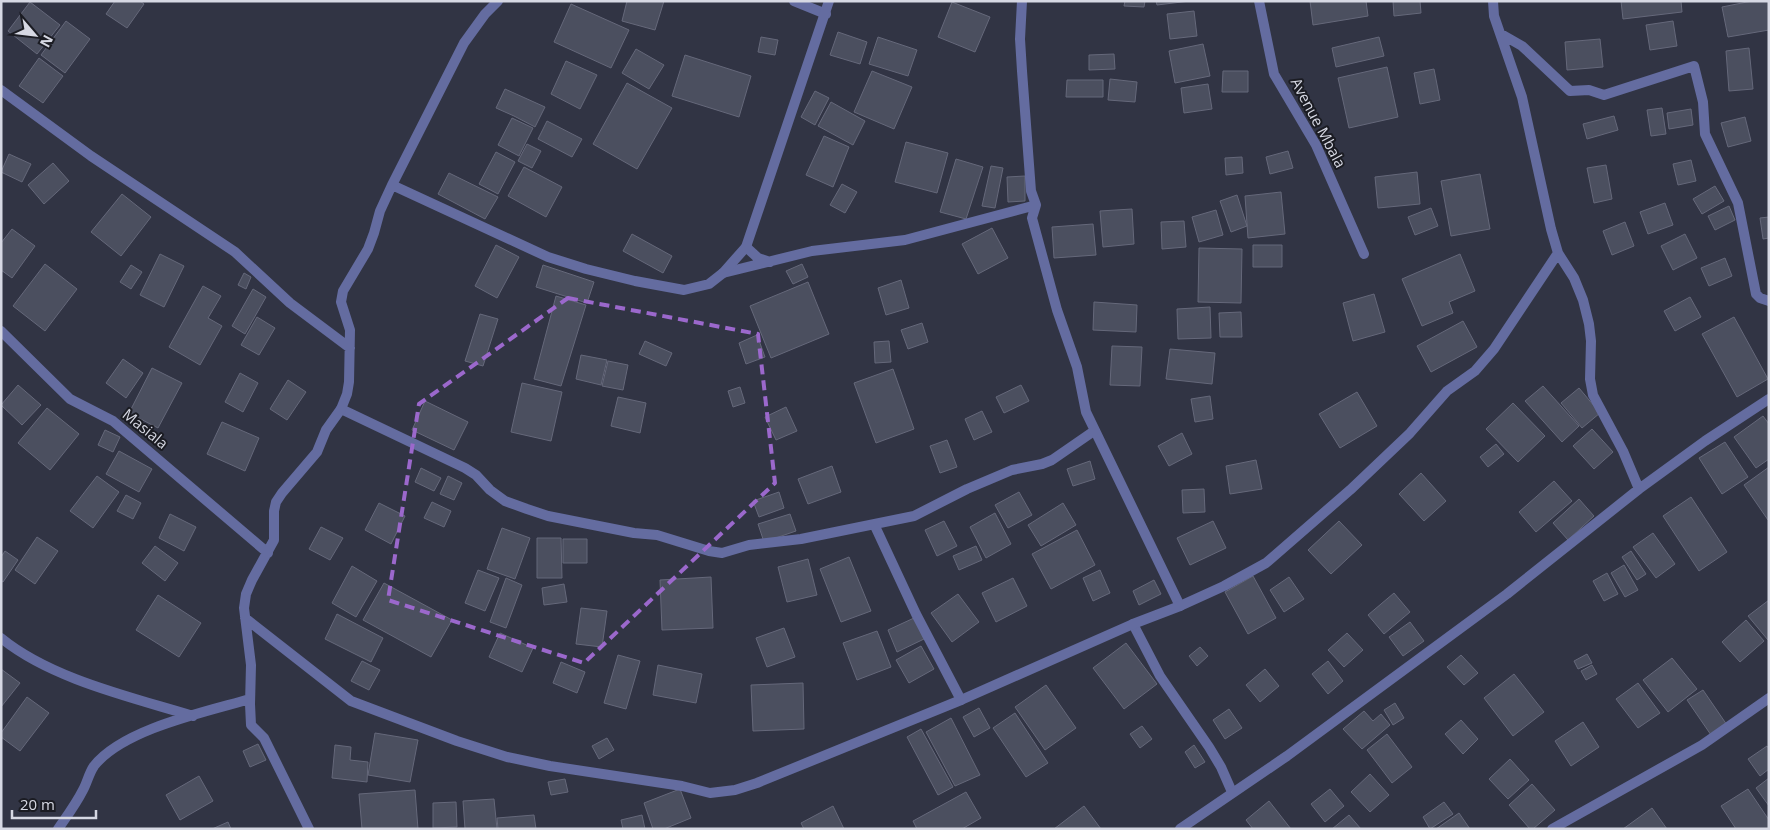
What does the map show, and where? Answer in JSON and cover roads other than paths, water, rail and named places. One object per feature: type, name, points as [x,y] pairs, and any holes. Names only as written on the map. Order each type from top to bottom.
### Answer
[{"type":"street","points":[[309,829],[264,738],[251,725],[251,666],[244,608],[246,594],[274,540],[276,502],[282,492],[317,452],[326,430],[341,410],[347,394],[350,330],[341,302],[343,291],[368,249],[380,210],[464,43],[485,14],[498,1]]},
{"type":"street","points":[[794,1],[826,14]]},
{"type":"street","points":[[392,185],[548,257],[586,269],[684,290],[709,284],[723,273],[746,247],[829,1]]},
{"type":"street","points":[[1022,1],[1020,39],[1022,71],[1031,191],[1036,205],[1032,218],[1057,310],[1077,367],[1086,412],[1180,606]]},
{"type":"street","name":"Avenue Mbala","points":[[1259,1],[1274,74],[1316,145],[1364,254]]},
{"type":"street","points":[[1493,1],[1494,16],[1522,97],[1558,253],[1574,278],[1583,300],[1591,341],[1590,379],[1593,395],[1623,451],[1639,489]]},
{"type":"street","points":[[1501,34],[1522,46],[1570,91],[1588,90],[1604,95],[1694,66],[1703,102],[1705,134],[1738,204],[1756,294],[1760,298],[1769,301]]},
{"type":"street","points":[[1,90],[90,156],[235,252],[290,303],[350,348]]},
{"type":"street","points":[[723,273],[812,251],[905,240],[1036,205]]},
{"type":"street","points":[[746,247],[758,258],[771,262]]},
{"type":"street","points":[[245,618],[351,701],[456,741],[507,757],[550,766],[682,786],[710,793],[735,790],[757,783],[961,700],[1133,624],[1180,606],[1224,586],[1266,562],[1356,484],[1410,433],[1447,392],[1475,371],[1521,310],[1558,253]]},
{"type":"street","name":"Masiala","points":[[1,331],[70,399],[113,421],[268,553]]},
{"type":"street","points":[[1180,829],[1287,756],[1507,594],[1639,489],[1705,441],[1769,399]]},
{"type":"street","points":[[341,410],[465,468],[476,475],[490,490],[505,500],[527,509],[548,516],[634,533],[657,535],[709,552],[722,553],[749,544],[801,539],[914,516],[967,488],[1012,470],[1052,460],[1094,431]]},
{"type":"street","points":[[874,524],[928,638],[961,700]]},
{"type":"street","points":[[1133,624],[1160,676],[1221,767],[1232,792]]},
{"type":"street","points":[[1,638],[16,650],[35,661],[100,688],[194,716]]},
{"type":"street","points":[[58,829],[84,790],[93,767],[110,750],[146,731],[250,698]]},
{"type":"street","points":[[1552,829],[1702,745],[1769,698]]}]
